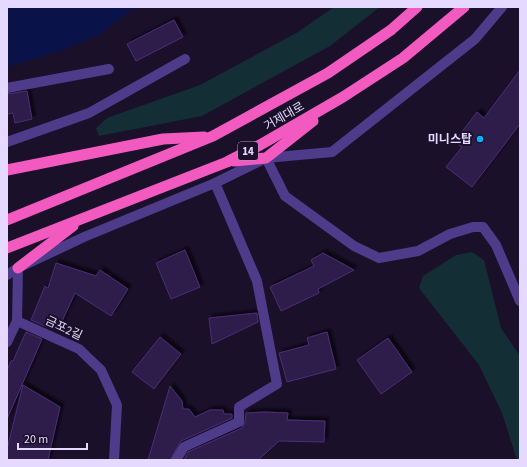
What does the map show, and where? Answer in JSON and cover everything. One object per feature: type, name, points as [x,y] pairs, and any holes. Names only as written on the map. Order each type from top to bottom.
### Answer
[{"type":"highway","name":"거제대로","points":[[7,220],[213,136],[328,73],[391,30],[417,7]]},
{"type":"highway","name":"거제대로","points":[[7,248],[227,162],[260,145],[343,97],[403,58],[464,7]]},
{"type":"highway","points":[[227,162],[266,158],[343,97]]},
{"type":"highway","points":[[7,170],[163,139],[213,136]]},
{"type":"highway","points":[[18,268],[85,218]]},
{"type":"street","points":[[7,275],[18,268],[84,237],[215,183],[266,158],[332,152],[475,39],[502,7]]},
{"type":"street","points":[[7,142],[89,113],[185,59]]},
{"type":"street","points":[[7,88],[109,69]]},
{"type":"street","points":[[266,158],[285,196],[354,246],[379,258],[418,251],[450,234],[473,227],[483,227],[496,245],[520,301]]},
{"type":"street","points":[[176,460],[184,447],[239,422],[239,406],[277,384],[257,281],[215,183]]},
{"type":"street","points":[[7,342],[17,321],[18,268]]},
{"type":"street","name":"금포2길","points":[[17,321],[79,349],[101,370],[117,405],[114,460]]},
{"type":"green space","points":[[334,7],[380,7],[330,46],[202,116],[99,136],[96,128],[107,118],[200,85],[298,32]]},
{"type":"green space","points":[[472,252],[484,260],[501,328],[520,356],[520,460],[517,460],[502,413],[479,365],[419,288],[423,276],[456,255]]},
{"type":"shaded area","points":[[7,7],[139,7],[129,12],[101,34],[63,50],[7,67]]},
{"type":"pier","points":[[141,7],[140,9],[130,14],[102,36],[63,52],[7,69],[7,67],[63,50],[101,34],[129,12]]},
{"type":"building","points":[[174,20],[183,37],[136,61],[127,44]]},
{"type":"building","points":[[520,70],[520,124],[472,187],[446,167],[462,147],[454,142],[477,112],[484,118]]},
{"type":"building","points":[[27,91],[32,119],[15,123],[13,113],[7,114],[7,94]]},
{"type":"building","points":[[185,250],[200,287],[171,299],[156,263]]},
{"type":"building","points":[[323,253],[354,270],[318,289],[319,293],[281,311],[270,287],[314,266],[311,260]]},
{"type":"building","points":[[56,263],[96,276],[100,270],[128,289],[111,316],[75,293],[58,330],[48,325],[47,327],[31,320],[45,286],[48,288]]},
{"type":"building","points":[[257,313],[258,322],[212,344],[209,318]]},
{"type":"building","points":[[26,332],[42,339],[7,419],[7,371]]},
{"type":"building","points":[[327,332],[336,369],[287,382],[279,353],[309,345],[307,338]]},
{"type":"building","points":[[160,337],[181,354],[154,389],[132,372]]},
{"type":"building","points":[[388,338],[412,372],[381,394],[357,360]]},
{"type":"building","points":[[23,385],[60,407],[48,460],[7,460],[7,449]]},
{"type":"building","points":[[170,386],[182,401],[183,409],[189,409],[195,417],[210,410],[223,410],[224,414],[232,414],[232,418],[181,441],[170,460],[148,460]]},
{"type":"building","points":[[246,413],[288,413],[287,420],[325,421],[324,442],[279,441],[258,460],[184,460],[188,452],[242,428],[245,422]]},
{"type":"place","name":"미니스탑","points":[[480,139]]}]
